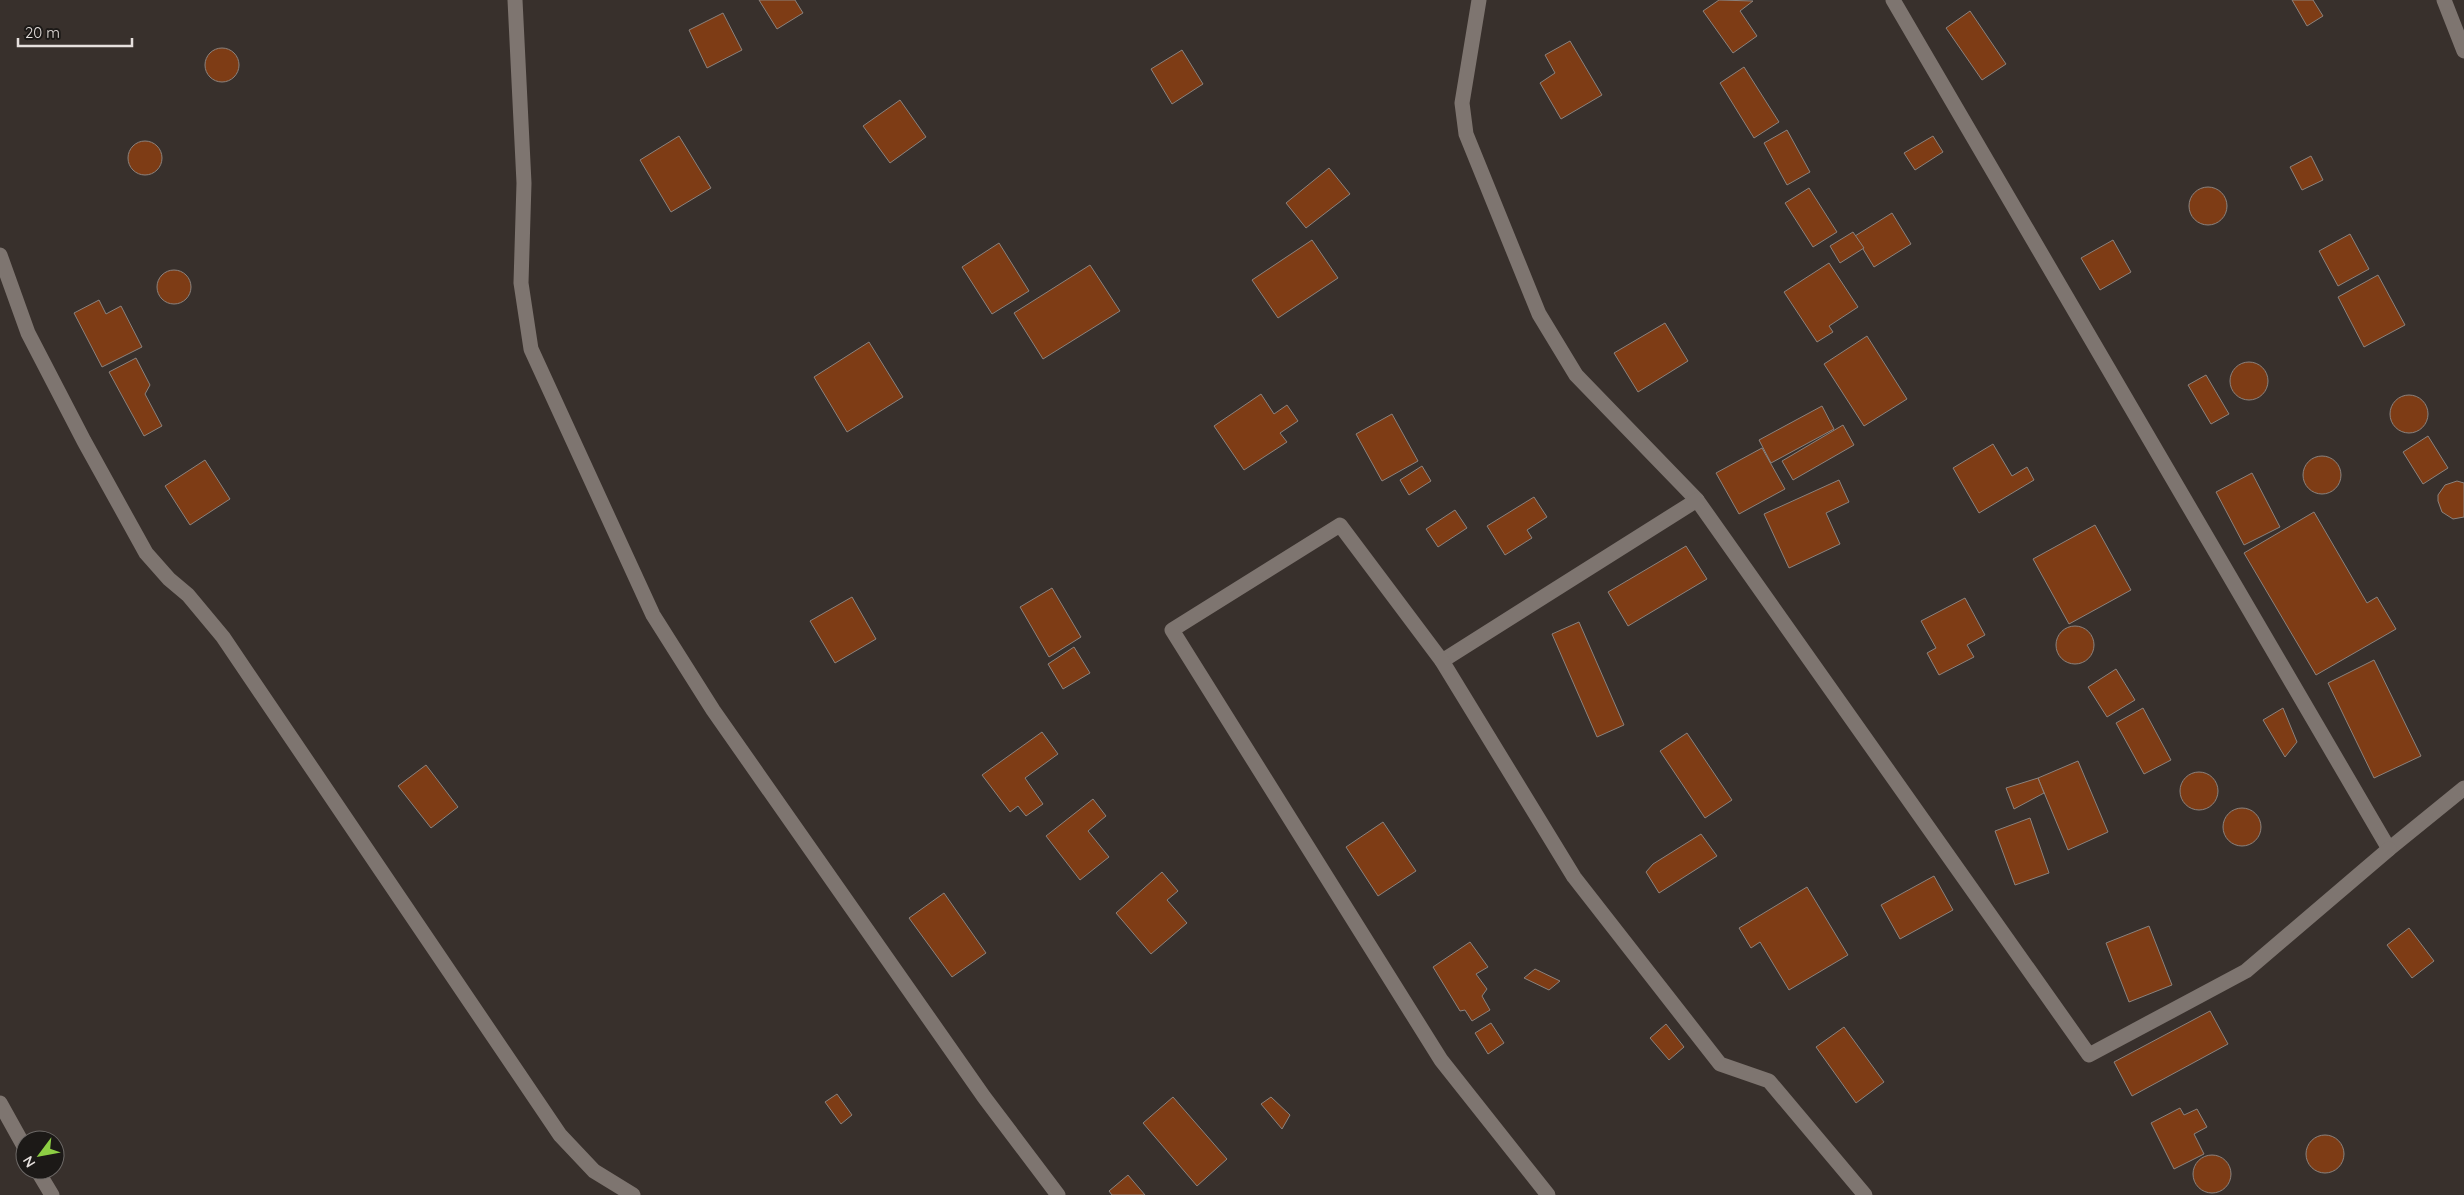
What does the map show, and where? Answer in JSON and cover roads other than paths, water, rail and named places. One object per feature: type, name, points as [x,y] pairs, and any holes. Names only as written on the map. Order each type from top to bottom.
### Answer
[{"type":"street","points":[[515,0],[524,183],[521,283],[530,349],[653,615],[719,718],[984,1097],[1058,1195]]},
{"type":"street","points":[[1479,0],[1462,103],[1466,134],[1539,314],[1576,375],[1697,500],[2089,1055],[2246,971],[2389,849],[2464,788]]},
{"type":"street","points":[[1893,0],[2389,849]]},
{"type":"street","points":[[2444,0],[2464,51]]},
{"type":"street","points":[[0,255],[28,333],[84,442],[146,552],[169,579],[188,595],[223,636],[560,1134],[594,1171],[633,1195]]},
{"type":"street","points":[[1442,661],[1697,500]]},
{"type":"street","points":[[1548,1195],[1441,1060],[1172,630],[1340,525],[1442,661],[1574,877],[1720,1064],[1769,1081],[1865,1195]]},
{"type":"street","points":[[0,1103],[15,1130]]},
{"type":"street","points":[[44,1180],[52,1195]]}]
